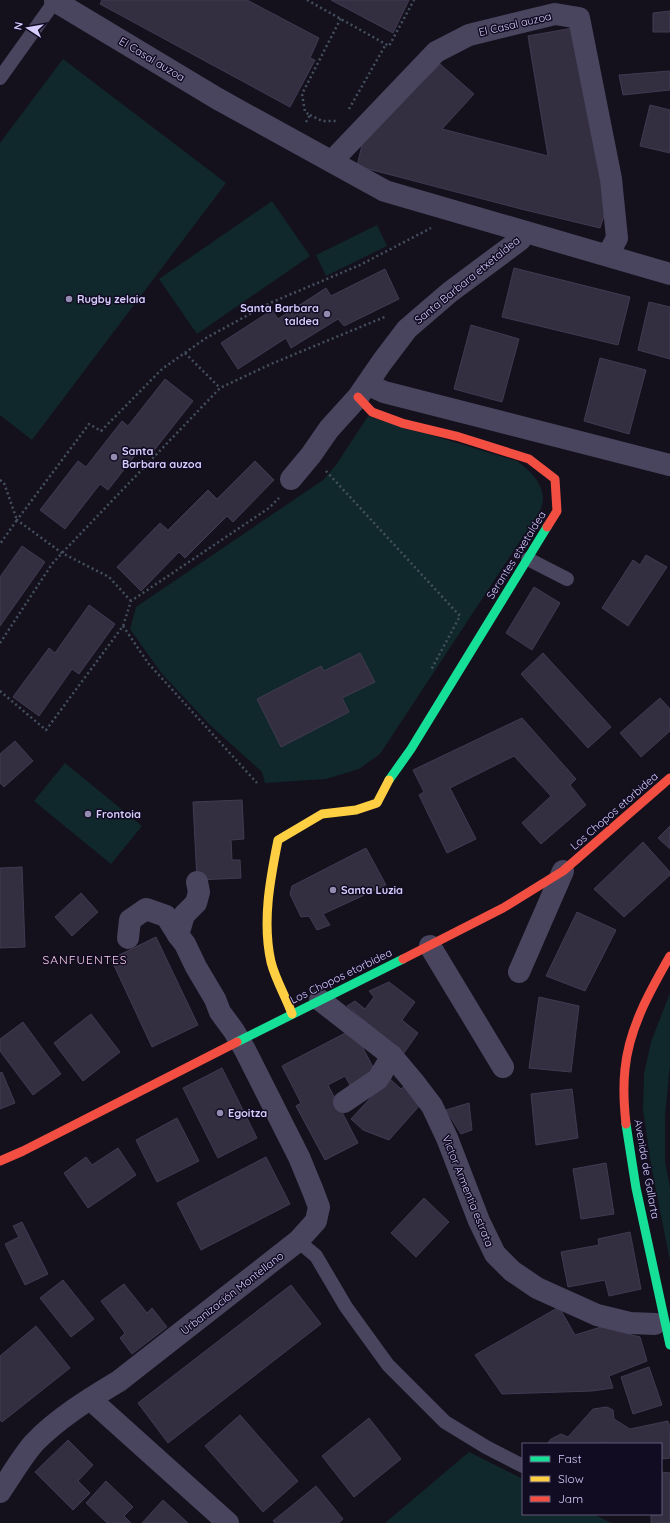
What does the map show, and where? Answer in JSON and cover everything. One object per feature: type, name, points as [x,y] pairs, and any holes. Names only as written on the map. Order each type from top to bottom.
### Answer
[{"type":"street","name":"El Casal auzoa","points":[[55,0],[218,99],[385,190],[670,274]]},
{"type":"street","name":"El Casal auzoa","points":[[332,161],[436,52],[469,35],[555,14],[579,18],[611,179],[617,238],[608,255]]},
{"type":"street","name":"Santa Barbara etxetaldea","points":[[291,479],[311,455],[329,429],[363,390],[407,329],[450,292],[520,240],[525,232]]},
{"type":"street","points":[[363,390],[384,392],[670,465]]},
{"type":"street","name":"Serantes etxetaldea","points":[[292,1014],[277,980],[266,936],[272,870],[278,840],[322,814],[356,810],[377,803],[389,780],[411,749],[557,511],[555,479],[529,459],[456,436],[402,423],[372,412],[363,390]]},
{"type":"street","name":"Los Chopos etorbidea","points":[[0,1161],[23,1151],[503,908],[563,871],[670,778]]},
{"type":"street","points":[[519,972],[563,871]]},
{"type":"street","points":[[178,935],[184,915],[196,903],[199,892],[197,882]]},
{"type":"street","name":"Urbanización Montellano","points":[[0,1492],[34,1444],[64,1417],[90,1398],[119,1382],[298,1241],[316,1221],[319,1207],[299,1157],[240,1041],[220,1012],[215,999],[196,967],[185,944],[166,916],[146,909],[130,920],[128,938]]},
{"type":"street","points":[[430,946],[503,1067]]},
{"type":"street","name":"Avenida de Gallarta","points":[[670,956],[654,984],[634,1030],[626,1068],[625,1122],[640,1206],[670,1345]]},
{"type":"street","name":"Victor Armentia estrata","points":[[320,1000],[392,1056],[432,1106],[447,1138],[479,1221],[495,1254],[512,1271],[537,1288],[597,1315],[630,1323],[655,1324]]},
{"type":"street","points":[[344,1102],[378,1079],[392,1056]]},
{"type":"street","points":[[90,1398],[228,1523]]},
{"type":"lane","name":"El Casal auzoa","points":[[0,78],[55,0]]},
{"type":"lane","points":[[528,559],[567,579]]},
{"type":"lane","points":[[298,1241],[316,1256],[346,1307],[388,1365],[445,1422],[486,1447],[522,1465]]},
{"type":"path","points":[[307,0],[389,46],[414,0]]},
{"type":"path","points":[[341,18],[302,94],[305,112],[322,121],[335,122],[341,120]]},
{"type":"path","points":[[349,109],[386,44]]},
{"type":"path","points":[[296,142],[310,115]]},
{"type":"path","points":[[0,544],[89,424],[101,431],[162,369],[206,338],[270,302],[360,265],[432,227]]},
{"type":"path","points":[[0,643],[52,564],[220,388],[271,364],[390,315]]},
{"type":"path","points":[[185,353],[220,388]]},
{"type":"path","points":[[311,455],[460,616],[430,671]]},
{"type":"path","points":[[0,691],[46,730],[123,626],[131,601],[269,508],[284,494],[291,479]]},
{"type":"path","points":[[0,480],[4,483],[17,520],[62,553],[109,577],[131,601]]},
{"type":"path","points":[[123,626],[148,663],[257,783]]},
{"type":"green space","name":"Rugby zelaia","points":[[63,59],[226,183],[32,440],[0,415],[0,143]]},
{"type":"green space","points":[[272,201],[310,256],[197,334],[159,279]]},
{"type":"green space","points":[[377,225],[387,246],[326,276],[316,255]]},
{"type":"green space","points":[[368,416],[517,461],[530,472],[541,487],[543,499],[542,505],[540,511],[380,754],[359,769],[326,779],[265,783],[262,772],[210,725],[162,674],[130,629],[136,607],[323,480],[336,465]]},
{"type":"green space","name":"Frontoia","points":[[65,763],[142,826],[111,864],[34,801]]},
{"type":"green space","points":[[670,993],[670,1064],[665,1116],[665,1161],[670,1188],[670,1261],[651,1165],[643,1110],[644,1074],[651,1042]]},
{"type":"green space","points":[[469,1452],[522,1478],[522,1515],[595,1515],[611,1523],[385,1523]]},
{"type":"building","points":[[102,0],[247,0],[319,38],[310,58],[315,60],[290,107],[100,4]]},
{"type":"building","points":[[331,0],[409,0],[393,33]]},
{"type":"building","points":[[670,11],[670,32],[653,32],[653,13]]},
{"type":"building","points":[[573,28],[606,210],[600,228],[357,166],[363,141],[440,64],[474,94],[442,129],[548,156],[528,36]]},
{"type":"building","points":[[670,71],[670,90],[623,95],[619,75]]},
{"type":"building","points":[[650,105],[670,110],[670,153],[640,146]]},
{"type":"building","points":[[514,268],[630,297],[618,345],[502,317]]},
{"type":"building","name":"Santa Barbara taldea","points":[[385,269],[399,299],[344,326],[338,319],[291,348],[286,338],[238,369],[221,343],[272,310],[278,319],[326,288],[331,296]]},
{"type":"building","points":[[649,302],[670,307],[670,359],[638,350]]},
{"type":"building","points":[[471,325],[519,339],[502,402],[454,389]]},
{"type":"building","points":[[600,358],[646,370],[629,434],[584,421]]},
{"type":"building","name":"Santa Barbara auzoa","points":[[165,379],[193,401],[152,453],[143,445],[108,490],[100,484],[65,529],[40,510],[78,461],[86,467],[122,421],[128,426]]},
{"type":"building","name":"Santa Barbara auzoa","points":[[255,461],[274,480],[233,522],[227,516],[185,558],[179,552],[141,591],[117,567],[160,523],[168,530],[208,490],[217,499]]},
{"type":"building","points":[[22,546],[45,562],[0,626],[0,577]]},
{"type":"building","points":[[646,555],[667,567],[628,626],[602,608],[633,560],[640,565]]},
{"type":"building","points":[[534,587],[560,603],[532,650],[506,633]]},
{"type":"building","points":[[89,605],[115,624],[79,674],[72,669],[39,716],[13,697],[49,648],[55,653]]},
{"type":"building","points":[[360,653],[375,682],[342,698],[349,712],[281,747],[257,699],[321,666],[324,671]]},
{"type":"building","points":[[543,653],[611,727],[588,748],[521,674]]},
{"type":"building","points":[[660,698],[670,709],[670,731],[641,757],[620,733]]},
{"type":"building","points":[[522,718],[576,779],[570,785],[586,805],[541,844],[522,823],[551,796],[514,756],[450,788],[476,839],[447,853],[419,795],[424,792],[413,770]]},
{"type":"building","points":[[15,741],[33,761],[4,787],[0,783],[0,754]]},
{"type":"building","points":[[242,800],[244,839],[231,840],[232,860],[240,860],[241,878],[197,880],[193,802]]},
{"type":"building","points":[[670,826],[670,849],[658,838]]},
{"type":"building","points":[[643,842],[670,872],[670,875],[624,917],[594,889]]},
{"type":"building","name":"Santa Luzia","points":[[366,848],[386,885],[323,914],[330,925],[317,930],[309,916],[301,917],[290,894],[292,886]]},
{"type":"building","points":[[22,867],[25,947],[0,948],[0,868]]},
{"type":"building","points":[[81,893],[98,912],[72,936],[55,917]]},
{"type":"building","points":[[577,912],[616,930],[585,991],[546,976]]},
{"type":"building","points":[[156,937],[198,1025],[152,1047],[111,959]]},
{"type":"building","points":[[389,982],[415,1002],[402,1020],[418,1033],[404,1053],[347,1006],[355,1001],[365,1009],[374,997],[369,991]]},
{"type":"building","points":[[539,997],[579,1006],[571,1072],[529,1068]]},
{"type":"building","points":[[91,1014],[120,1052],[83,1081],[54,1043]]},
{"type":"building","points":[[23,1022],[61,1074],[33,1095],[0,1051],[0,1039]]},
{"type":"building","points":[[353,1029],[375,1071],[350,1085],[345,1076],[328,1085],[358,1143],[325,1160],[296,1106],[301,1103],[282,1066]]},
{"type":"building","name":"Egoitza","points":[[222,1068],[257,1138],[218,1158],[183,1088]]},
{"type":"building","points":[[2,1072],[15,1103],[0,1109],[0,1073]]},
{"type":"building","points":[[389,1078],[401,1089],[404,1086],[420,1105],[389,1140],[363,1130],[351,1119]]},
{"type":"building","points":[[572,1089],[578,1138],[536,1145],[531,1094]]},
{"type":"building","points":[[469,1103],[472,1130],[461,1134],[446,1110]]},
{"type":"building","points":[[177,1118],[199,1161],[157,1182],[136,1140]]},
{"type":"building","points":[[118,1148],[136,1175],[88,1208],[64,1173],[86,1157],[92,1165]]},
{"type":"building","points":[[266,1157],[290,1204],[201,1250],[177,1203]]},
{"type":"building","points":[[606,1163],[614,1214],[581,1219],[573,1169]]},
{"type":"building","points":[[424,1198],[449,1222],[416,1257],[391,1233]]},
{"type":"building","points":[[22,1222],[48,1274],[25,1285],[5,1244],[19,1237],[13,1226]]},
{"type":"building","points":[[630,1232],[641,1289],[609,1296],[605,1280],[568,1287],[561,1252],[599,1245],[598,1239]]},
{"type":"building","points":[[63,1280],[94,1319],[71,1337],[40,1298]]},
{"type":"building","points":[[124,1284],[147,1313],[152,1308],[167,1327],[132,1354],[120,1338],[125,1333],[101,1301]]},
{"type":"building","points":[[291,1285],[321,1324],[168,1443],[138,1403]]},
{"type":"building","points":[[559,1307],[575,1335],[601,1327],[640,1337],[647,1361],[609,1376],[613,1388],[592,1391],[502,1394],[475,1355]]},
{"type":"building","points":[[36,1326],[70,1368],[2,1422],[0,1420],[0,1356]]},
{"type":"building","points":[[649,1367],[662,1405],[633,1414],[621,1377]]},
{"type":"building","points":[[607,1407],[613,1410],[614,1419],[630,1429],[668,1421],[670,1428],[670,1458],[662,1459],[662,1443],[548,1443],[551,1439],[561,1434],[568,1437],[593,1409]]},
{"type":"building","points":[[240,1415],[298,1481],[263,1512],[205,1446]]},
{"type":"building","points":[[369,1418],[401,1459],[354,1497],[322,1456]]},
{"type":"building","points":[[68,1440],[93,1465],[78,1481],[90,1493],[73,1510],[35,1472]]},
{"type":"building","points":[[662,1472],[670,1473],[670,1523],[651,1523],[651,1515],[662,1515]]},
{"type":"building","points":[[106,1481],[133,1507],[124,1516],[131,1523],[107,1523],[86,1503]]},
{"type":"building","points":[[316,1486],[343,1519],[339,1523],[275,1523],[273,1521]]},
{"type":"building","points":[[163,1500],[188,1523],[142,1523]]},
{"type":"traffic: fast","points":[[389,780],[411,749],[547,527]]},
{"type":"traffic: fast","points":[[237,1042],[403,959]]},
{"type":"traffic: fast","points":[[626,1124],[636,1188],[670,1345]]},
{"type":"traffic: slow","points":[[292,1014],[273,969],[268,947],[268,901],[278,840],[322,814],[356,810],[377,803],[389,780]]},
{"type":"traffic: jam","points":[[358,397],[372,412],[402,423],[456,436],[529,459],[555,479],[557,511],[547,527]]},
{"type":"traffic: jam","points":[[403,959],[503,908],[563,871],[670,778]]},
{"type":"traffic: jam","points":[[626,1124],[624,1076],[627,1054],[636,1024],[648,996],[670,956]]},
{"type":"traffic: jam","points":[[0,1161],[23,1151],[237,1042]]},
{"type":"place","name":"Rugby zelaia","points":[[69,299]]},
{"type":"place","name":"Santa Barbara taldea","points":[[327,314]]},
{"type":"place","name":"Santa Barbara auzoa","points":[[114,457]]},
{"type":"place","name":"Frontoia","points":[[88,814]]},
{"type":"place","name":"Santa Luzia","points":[[333,890]]},
{"type":"place","name":"Egoitza","points":[[220,1113]]},
{"type":"district","name":"SANFUENTES","points":[[85,959]]}]
